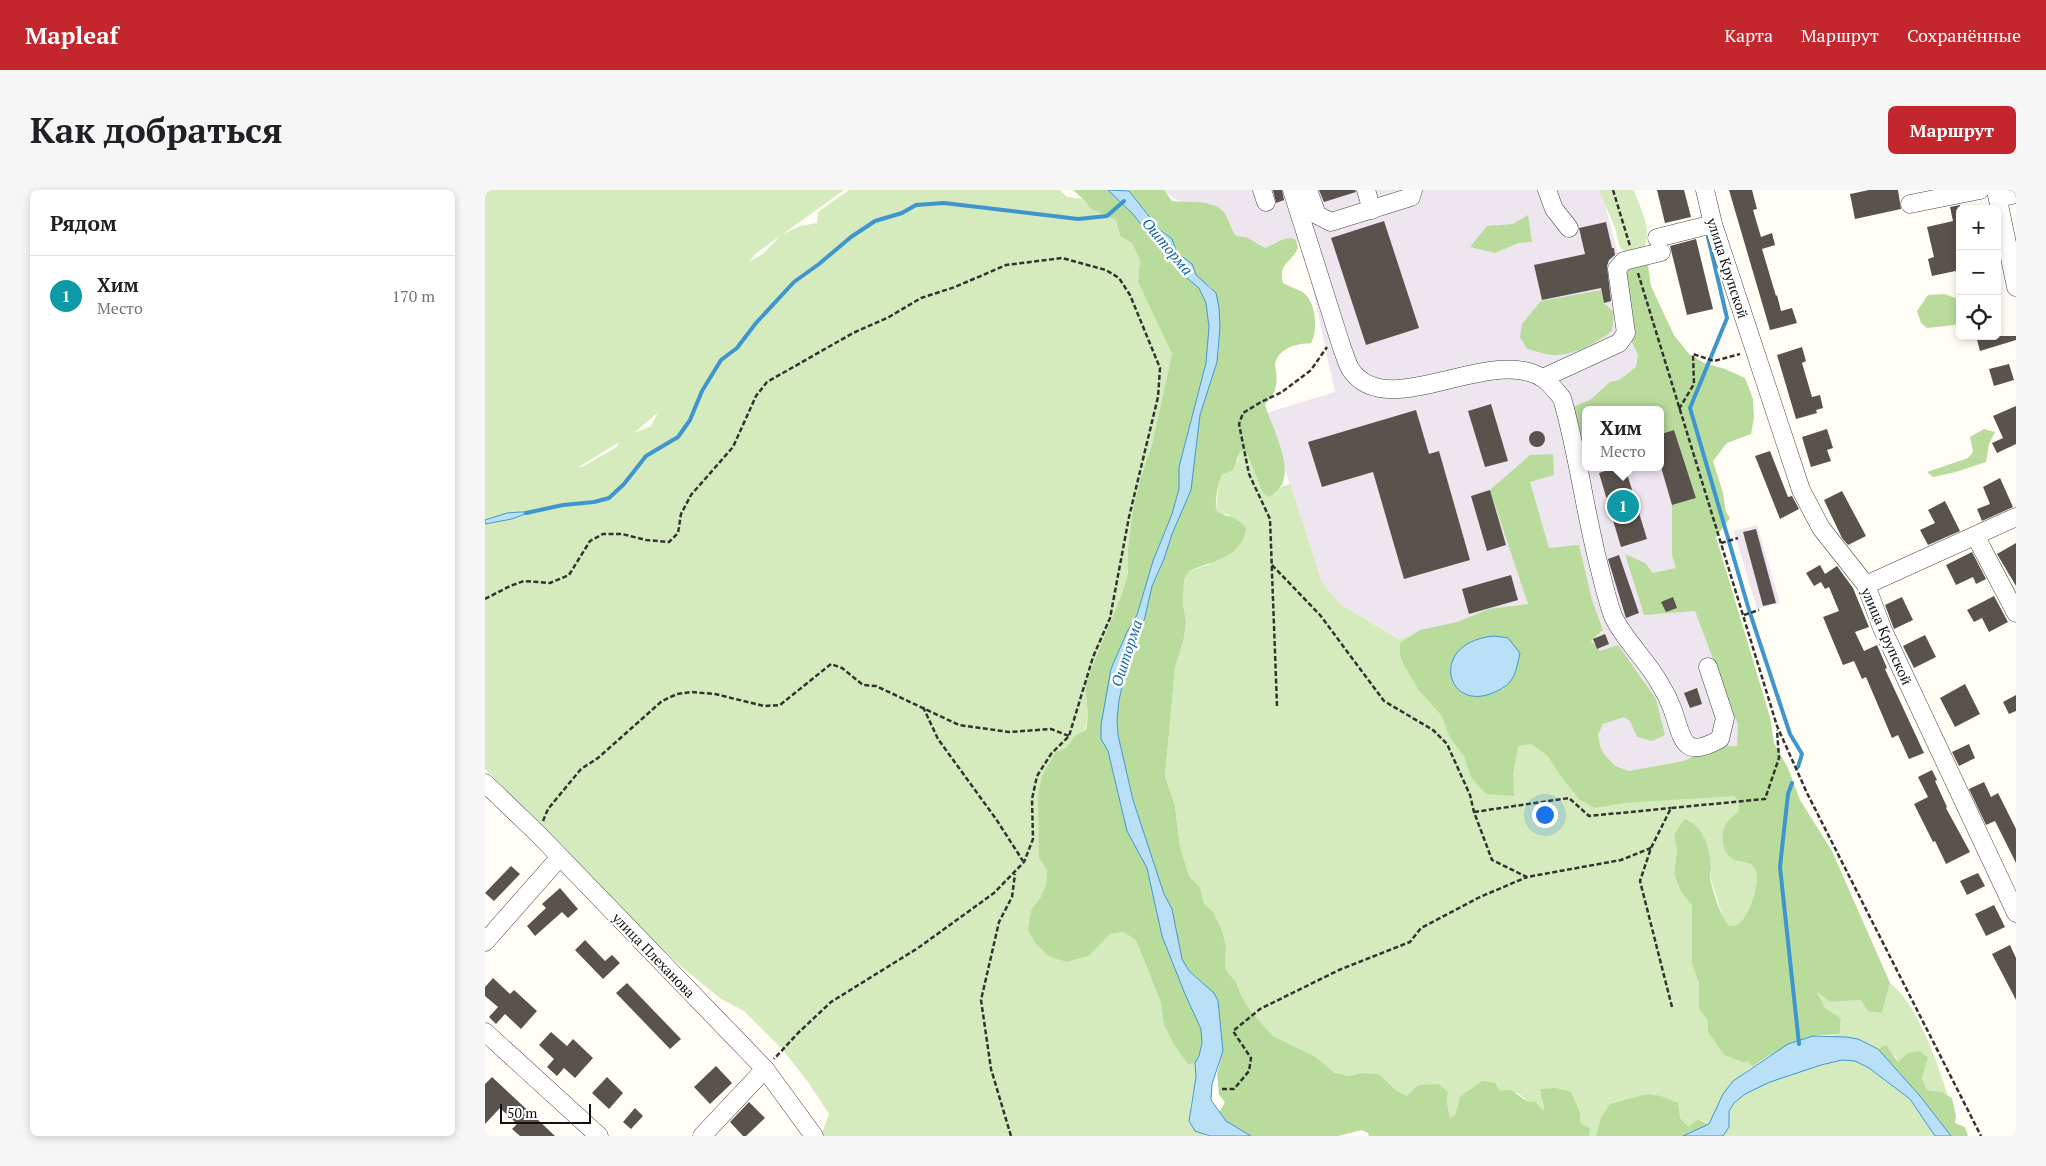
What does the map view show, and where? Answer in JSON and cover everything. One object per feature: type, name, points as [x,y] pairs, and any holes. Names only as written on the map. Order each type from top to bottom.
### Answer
[{"type":"street","points":[[1292,190],[1349,368],[1357,377],[1377,389],[1397,389],[1506,368],[1531,373],[1543,378],[1562,398],[1592,539],[1606,596],[1614,618],[1626,638],[1656,676],[1672,707],[1682,739],[1692,747],[1706,745],[1720,739],[1724,727],[1725,718],[1708,668]]},
{"type":"street","points":[[1308,190],[1317,215],[1331,222],[1411,197],[1413,190]]},
{"type":"street","points":[[1366,190],[1372,210]]},
{"type":"street","points":[[1547,190],[1554,209],[1569,228]]},
{"type":"street","name":"улица Крупской","points":[[1705,190],[1713,224],[1801,490],[1821,528],[1866,585],[1882,628],[2016,914]]},
{"type":"street","points":[[1910,204],[1980,190]]},
{"type":"street","points":[[2016,194],[1997,194],[2016,288]]},
{"type":"street","points":[[1543,378],[1619,343],[1626,333],[1617,269],[1624,261],[1713,224]]},
{"type":"street","points":[[1866,585],[2016,517]]},
{"type":"street","points":[[1975,537],[2016,613]]},
{"type":"street","name":"улица Плеханова","points":[[485,783],[538,834],[765,1069],[813,1136]]},
{"type":"street","points":[[485,942],[560,857]]},
{"type":"street","points":[[485,1032],[599,1136]]},
{"type":"street","points":[[702,1136],[765,1069]]},
{"type":"path","points":[[1613,190],[1777,726],[1807,793],[1981,1136]]},
{"type":"path","points":[[485,599],[524,581],[550,583],[569,575],[590,541],[603,534],[622,534],[646,540],[669,542],[678,533],[681,514],[691,495],[733,447],[756,396],[767,382],[853,333],[889,317],[921,298],[955,287],[1006,265],[1062,258],[1106,270],[1119,278],[1130,295],[1160,368],[1157,397],[1127,526],[1110,618],[1093,657],[1069,736],[1051,754],[1037,776],[1032,799],[1033,839],[1024,862],[994,894],[918,948],[831,1002],[798,1033],[765,1069]]},
{"type":"path","points":[[1277,706],[1272,565],[1269,539],[1270,519],[1249,474],[1239,424],[1243,413],[1282,392],[1311,370],[1327,349],[1336,329]]},
{"type":"path","points":[[1679,409],[1695,384],[1693,354],[1714,361],[1754,350]]},
{"type":"path","points":[[1721,543],[1738,538]]},
{"type":"path","points":[[1272,565],[1320,616],[1384,701],[1433,730],[1447,744],[1470,795],[1474,812],[1492,860],[1527,876]]},
{"type":"path","points":[[1743,615],[1759,610]]},
{"type":"path","points":[[538,834],[548,809],[581,769],[598,758],[662,701],[677,694],[691,692],[715,694],[764,706],[780,704],[831,664],[842,668],[863,685],[876,686],[959,725],[1009,732],[1051,729],[1069,736]]},
{"type":"path","points":[[922,706],[938,740],[995,818],[1024,862]]},
{"type":"path","points":[[1474,812],[1569,798],[1589,816],[1765,799],[1779,758],[1777,726]]},
{"type":"path","points":[[1671,808],[1651,848],[1640,881],[1672,1007]]},
{"type":"path","points":[[1222,1088],[1234,1089],[1249,1070],[1251,1058],[1233,1031],[1260,1009],[1339,970],[1410,942],[1421,928],[1527,876],[1621,860],[1651,848]]},
{"type":"path","points":[[1011,1136],[991,1069],[981,1000],[999,922],[1012,897],[1015,873]]},
{"type":"shaded area","points":[[1162,190],[1601,190],[1618,254],[1669,412],[1774,755],[1591,805],[1528,604],[1400,639],[1340,604],[1322,582],[1266,413],[1335,392],[1302,240],[1255,264],[1186,206]]},
{"type":"shaded area","points":[[1757,525],[1780,603],[1757,609],[1734,531]]},
{"type":"green space","points":[[485,190],[844,190],[783,234],[800,226],[817,223],[818,212],[849,190],[1060,190],[1067,197],[1083,199],[1091,209],[1116,220],[1120,236],[1132,243],[1140,260],[1138,282],[1172,354],[1152,444],[1133,509],[1128,548],[1128,574],[1085,684],[1088,716],[1085,730],[1075,735],[1066,748],[1040,819],[1039,858],[1047,870],[1046,885],[1040,898],[1031,910],[1090,955],[1110,934],[1123,932],[1136,940],[1161,1003],[1165,1025],[1188,1063],[1195,1063],[1196,1077],[1190,1107],[1195,1131],[1207,1134],[1205,1136],[824,1136],[822,1133],[829,1114],[808,1082],[783,1050],[744,1011],[721,999],[683,968],[619,908],[565,848],[485,769],[485,524],[512,519],[507,513],[485,520]],"holes":[[[781,235],[763,254],[749,262],[754,255]],[[656,414],[651,426],[634,433]],[[619,442],[617,447],[577,468]]]},
{"type":"green space","points":[[1073,190],[1108,190],[1132,213],[1182,274],[1199,288],[1206,303],[1209,327],[1206,363],[1179,467],[1179,489],[1172,514],[1153,561],[1137,615],[1127,632],[1111,669],[1101,739],[1108,751],[1127,831],[1147,868],[1162,936],[1201,1029],[1202,1043],[1199,1056],[1195,1063],[1188,1064],[1175,1046],[1164,1025],[1161,1003],[1136,940],[1123,932],[1110,934],[1090,955],[1067,962],[1049,956],[1036,944],[1028,930],[1031,910],[1040,898],[1046,885],[1047,870],[1039,858],[1038,795],[1042,776],[1056,752],[1066,748],[1075,735],[1086,730],[1088,716],[1085,684],[1128,574],[1128,548],[1133,509],[1152,444],[1172,354],[1138,282],[1140,260],[1132,243],[1120,236],[1116,220],[1091,209]]},
{"type":"green space","points":[[1128,190],[1164,190],[1172,201],[1199,202],[1218,207],[1227,217],[1236,236],[1246,237],[1265,248],[1284,239],[1292,238],[1296,240],[1298,248],[1282,271],[1283,283],[1300,291],[1309,298],[1315,318],[1315,332],[1311,343],[1300,344],[1284,350],[1277,358],[1275,364],[1277,381],[1275,390],[1265,404],[1283,455],[1284,480],[1278,490],[1268,497],[1262,491],[1247,453],[1243,450],[1240,452],[1233,470],[1222,474],[1216,497],[1216,510],[1242,523],[1246,528],[1244,538],[1239,546],[1225,557],[1189,571],[1184,580],[1183,604],[1186,621],[1184,638],[1175,668],[1165,776],[1175,806],[1180,847],[1189,876],[1200,887],[1204,903],[1213,912],[1221,928],[1226,946],[1225,969],[1236,982],[1249,1009],[1273,1036],[1314,1056],[1335,1073],[1349,1076],[1361,1073],[1379,1074],[1397,1091],[1407,1096],[1418,1085],[1439,1084],[1448,1092],[1447,1102],[1450,1118],[1456,1114],[1460,1097],[1482,1081],[1495,1083],[1500,1091],[1510,1090],[1527,1101],[1536,1102],[1543,1111],[1544,1107],[1540,1089],[1556,1088],[1571,1092],[1580,1113],[1581,1124],[1590,1128],[1589,1136],[1369,1136],[1368,1133],[1362,1130],[1338,1136],[1251,1136],[1226,1121],[1219,1113],[1225,1102],[1219,1095],[1217,1074],[1223,1051],[1218,1001],[1205,985],[1189,971],[1182,959],[1172,909],[1164,894],[1133,800],[1118,735],[1117,720],[1119,700],[1125,675],[1145,617],[1152,586],[1191,490],[1200,415],[1217,362],[1219,307],[1211,287],[1202,282],[1196,275],[1192,264],[1177,253],[1172,239],[1161,230]]},
{"type":"green space","points":[[1599,190],[1634,190],[1646,226],[1647,234],[1644,248],[1628,254],[1620,247],[1615,228]]},
{"type":"green space","points":[[1528,215],[1532,242],[1518,243],[1495,253],[1470,247],[1487,226],[1513,224]]},
{"type":"green space","points":[[1647,259],[1651,286],[1674,335],[1689,354],[1704,363],[1725,369],[1745,378],[1753,399],[1754,418],[1751,434],[1727,443],[1713,461],[1723,493],[1726,512],[1730,518],[1716,537],[1770,717],[1774,743],[1788,768],[1800,800],[1832,851],[1890,983],[1882,1013],[1868,1011],[1861,1000],[1830,1002],[1817,992],[1825,1008],[1841,1018],[1840,1033],[1813,1036],[1797,1041],[1773,1053],[1752,1067],[1749,1061],[1743,1062],[1724,1055],[1708,1032],[1708,1021],[1699,1009],[1699,984],[1692,964],[1692,906],[1680,890],[1674,874],[1677,850],[1674,835],[1684,819],[1696,826],[1707,845],[1711,867],[1710,878],[1722,915],[1729,926],[1737,925],[1741,921],[1753,899],[1757,874],[1751,865],[1730,857],[1724,848],[1723,831],[1725,826],[1739,811],[1739,802],[1734,796],[1624,803],[1595,808],[1580,800],[1562,778],[1547,755],[1531,744],[1518,746],[1513,774],[1514,796],[1486,794],[1471,777],[1464,756],[1449,736],[1442,716],[1418,689],[1400,655],[1400,643],[1420,630],[1457,622],[1489,609],[1528,604],[1490,490],[1530,455],[1553,454],[1554,475],[1530,482],[1549,548],[1579,545],[1592,600],[1603,630],[1591,641],[1600,651],[1618,645],[1656,699],[1665,735],[1652,741],[1637,737],[1630,721],[1624,717],[1603,724],[1598,734],[1600,746],[1604,754],[1615,766],[1629,771],[1684,761],[1713,747],[1737,746],[1738,725],[1695,611],[1644,615],[1625,554],[1645,563],[1653,573],[1676,568],[1672,555],[1672,505],[1696,498],[1674,430],[1664,433],[1664,406],[1582,406],[1582,434],[1575,436],[1572,407],[1590,400],[1610,382],[1619,380],[1636,367],[1638,355],[1630,338],[1626,269]],"holes":[[[1494,636],[1504,689],[1472,697],[1472,642]]]},
{"type":"green space","points":[[1601,290],[1604,303],[1614,312],[1612,331],[1587,347],[1566,354],[1551,355],[1527,349],[1520,337],[1522,324],[1541,301]]},
{"type":"green space","points":[[1945,294],[1956,298],[1955,325],[1927,328],[1921,323],[1917,311],[1928,295]]},
{"type":"green space","points":[[1984,429],[1995,432],[1989,444],[1986,462],[1933,477],[1927,472],[1968,458],[1973,452],[1970,437]]},
{"type":"green space","points":[[1243,450],[1247,453],[1262,491],[1275,494],[1282,487],[1290,484],[1322,582],[1340,604],[1399,639],[1528,604],[1591,805],[1734,795],[1739,802],[1739,811],[1727,822],[1735,860],[1754,867],[1757,882],[1749,908],[1737,925],[1729,926],[1723,918],[1710,876],[1711,866],[1709,857],[1684,819],[1674,835],[1677,850],[1674,874],[1680,890],[1692,906],[1692,964],[1699,984],[1699,1009],[1708,1021],[1708,1032],[1724,1055],[1749,1061],[1752,1067],[1733,1081],[1709,1124],[1703,1121],[1690,1128],[1680,1118],[1646,1094],[1610,1104],[1596,1136],[1589,1136],[1581,1124],[1580,1113],[1544,1107],[1543,1111],[1536,1102],[1527,1101],[1518,1093],[1505,1090],[1450,1118],[1447,1102],[1448,1092],[1439,1084],[1429,1085],[1407,1096],[1397,1091],[1379,1074],[1361,1073],[1349,1076],[1335,1073],[1314,1056],[1273,1036],[1249,1009],[1236,982],[1225,969],[1226,946],[1213,912],[1204,903],[1200,887],[1189,876],[1180,847],[1175,806],[1165,776],[1175,668],[1184,638],[1186,621],[1183,604],[1184,580],[1189,571],[1210,564],[1229,515],[1220,514],[1216,510],[1219,481],[1222,474],[1238,461],[1240,452]]},
{"type":"green space","points":[[1890,983],[1900,992],[1918,1019],[1939,1068],[1948,1096],[1942,1092],[1927,1090],[1922,1078],[1928,1058],[1898,1063],[1896,1057],[1883,1047],[1878,1049],[1858,1039],[1832,1036],[1840,1033],[1841,1018],[1825,1008],[1816,991],[1830,1002],[1861,1000],[1882,1013]]},
{"type":"green space","points":[[1886,1045],[1898,1062],[1908,1053],[1920,1051],[1928,1058],[1922,1078],[1927,1090],[1942,1092],[1952,1098],[1956,1116],[1955,1123],[1965,1127],[1968,1136],[1951,1136],[1920,1096],[1878,1049]]},
{"type":"green space","points":[[1842,1060],[1855,1061],[1869,1068],[1910,1099],[1935,1136],[1723,1136],[1732,1108],[1742,1096],[1784,1076]]},
{"type":"green space","points":[[1646,1094],[1661,1096],[1678,1103],[1680,1118],[1689,1127],[1697,1120],[1709,1124],[1704,1136],[1596,1136],[1601,1118],[1610,1104]]},
{"type":"water","name":"Ошторма","points":[[1108,190],[1129,191],[1160,230],[1172,239],[1177,253],[1192,264],[1196,275],[1216,293],[1219,307],[1220,327],[1217,362],[1200,415],[1191,490],[1152,586],[1145,617],[1125,674],[1117,720],[1118,735],[1133,800],[1164,894],[1172,909],[1182,959],[1189,971],[1214,993],[1218,1001],[1223,1051],[1212,1084],[1211,1100],[1226,1121],[1251,1136],[1210,1136],[1195,1131],[1189,1121],[1196,1077],[1195,1063],[1202,1043],[1201,1029],[1162,936],[1147,868],[1127,831],[1108,751],[1101,739],[1101,725],[1111,669],[1127,632],[1137,615],[1153,561],[1172,514],[1179,489],[1179,467],[1206,363],[1209,327],[1206,303],[1199,288],[1182,274],[1132,213]]},
{"type":"water","points":[[530,512],[512,519],[485,524],[485,520],[507,513]]},
{"type":"water","points":[[1494,636],[1508,638],[1520,653],[1515,674],[1504,687],[1490,694],[1475,696],[1463,693],[1454,684],[1451,673],[1452,661],[1460,650],[1473,641]]},
{"type":"water","points":[[1813,1036],[1858,1039],[1878,1049],[1920,1096],[1951,1136],[1935,1136],[1910,1099],[1869,1068],[1855,1061],[1842,1060],[1770,1082],[1745,1094],[1734,1103],[1729,1111],[1729,1127],[1723,1136],[1683,1136],[1709,1124],[1723,1094],[1733,1081],[1788,1044]]},
{"type":"building","points":[[1273,190],[1282,190],[1284,200],[1276,203]]},
{"type":"building","points":[[1319,190],[1355,190],[1356,192],[1324,202]]},
{"type":"building","points":[[1657,190],[1684,190],[1691,217],[1665,223]]},
{"type":"building","points":[[1729,190],[1752,190],[1757,209],[1753,210],[1761,237],[1772,233],[1775,245],[1762,249],[1781,311],[1792,308],[1797,323],[1770,330]]},
{"type":"building","points":[[1869,190],[1898,190],[1901,209],[1855,219],[1850,194]]},
{"type":"building","points":[[1956,206],[1956,271],[1932,276],[1928,259],[1934,257],[1927,227],[1953,221],[1950,207]]},
{"type":"building","points":[[1384,221],[1419,328],[1366,345],[1331,238]]},
{"type":"building","points":[[1606,222],[1615,255],[1609,260],[1607,266],[1611,301],[1604,303],[1601,288],[1542,300],[1534,265],[1585,254],[1579,228]]},
{"type":"building","points":[[1696,239],[1713,309],[1687,315],[1670,246]]},
{"type":"building","points":[[2001,336],[2016,336],[2016,340],[1980,351],[1977,340],[2001,340]]},
{"type":"building","points":[[1802,347],[1806,361],[1802,363],[1812,397],[1820,395],[1823,408],[1816,410],[1817,413],[1796,419],[1777,355]]},
{"type":"building","points":[[2009,364],[2014,380],[1994,386],[1989,369]]},
{"type":"building","points":[[1491,404],[1508,461],[1485,467],[1468,411]]},
{"type":"building","points":[[2016,406],[2016,444],[1997,453],[1992,443],[2003,438],[1993,416]]},
{"type":"building","points":[[1416,410],[1429,454],[1439,451],[1470,560],[1404,579],[1373,472],[1322,487],[1308,442]]},
{"type":"building","points":[[1827,429],[1833,448],[1827,450],[1831,461],[1811,467],[1802,437]]},
{"type":"building","points":[[1674,430],[1696,498],[1672,505],[1662,471],[1664,471],[1664,433]]},
{"type":"building","points":[[1537,431],[1543,433],[1545,439],[1543,445],[1537,447],[1531,445],[1529,439],[1531,433]]},
{"type":"building","points":[[1770,451],[1788,497],[1792,496],[1799,509],[1780,519],[1755,456]]},
{"type":"building","points":[[1605,471],[1626,471],[1647,539],[1621,547],[1599,473]]},
{"type":"building","points":[[2000,478],[2013,507],[1982,521],[1977,509],[1990,504],[1983,487]]},
{"type":"building","points":[[1490,490],[1506,545],[1487,551],[1471,496]]},
{"type":"building","points":[[1842,491],[1866,536],[1848,545],[1842,538],[1824,500]]},
{"type":"building","points":[[1945,501],[1960,531],[1928,545],[1920,530],[1935,523],[1928,510]]},
{"type":"building","points":[[1756,529],[1776,603],[1763,606],[1743,532]]},
{"type":"building","points":[[2016,543],[2016,586],[1997,554]]},
{"type":"building","points":[[1972,552],[1986,579],[1976,584],[1973,577],[1956,585],[1946,565]]},
{"type":"building","points":[[1619,555],[1639,613],[1626,618],[1608,559]]},
{"type":"building","points":[[1820,565],[1825,574],[1837,566],[1853,588],[1869,627],[1855,632],[1864,651],[1877,645],[1887,668],[1885,669],[1924,753],[1909,759],[1898,735],[1892,738],[1866,677],[1862,679],[1854,661],[1843,665],[1823,617],[1839,611],[1829,587],[1825,589],[1821,582],[1814,586],[1806,573]]},
{"type":"building","points":[[1511,575],[1518,600],[1469,614],[1462,589]]},
{"type":"building","points":[[1994,596],[2008,622],[1989,632],[1982,618],[1974,622],[1967,610]]},
{"type":"building","points":[[1673,597],[1677,608],[1666,612],[1661,602]]},
{"type":"building","points":[[1902,597],[1913,620],[1894,629],[1885,605]]},
{"type":"building","points":[[1605,634],[1609,644],[1597,649],[1593,639]]},
{"type":"building","points":[[1925,635],[1936,657],[1914,668],[1903,646]]},
{"type":"building","points":[[1965,684],[1980,714],[1955,727],[1940,698]]},
{"type":"building","points":[[1697,688],[1702,704],[1690,708],[1684,693]]},
{"type":"building","points":[[2016,695],[2016,711],[2009,714],[2003,702]]},
{"type":"building","points":[[1969,744],[1975,758],[1959,766],[1952,752]]},
{"type":"building","points":[[1932,770],[1946,808],[1970,852],[1946,864],[1914,804],[1928,797],[1918,777]]},
{"type":"building","points":[[1984,782],[1991,797],[1998,793],[2016,829],[2016,863],[1995,821],[1986,825],[1969,789]]},
{"type":"building","points":[[511,866],[520,874],[494,901],[485,893]]},
{"type":"building","points":[[1978,873],[1985,886],[1967,895],[1960,881]]},
{"type":"building","points":[[560,888],[578,909],[568,918],[562,912],[535,936],[527,926],[546,908],[542,904]]},
{"type":"building","points":[[1994,905],[2005,927],[1986,936],[1975,914]]},
{"type":"building","points":[[585,940],[605,961],[612,955],[620,963],[603,979],[575,950]]},
{"type":"building","points":[[2010,945],[2016,958],[2016,1000],[1992,954]]},
{"type":"building","points":[[493,978],[510,994],[514,990],[537,1011],[521,1029],[505,1014],[496,1024],[489,1017],[498,1007],[485,996],[485,987]]},
{"type":"building","points":[[627,983],[681,1039],[670,1049],[616,993]]},
{"type":"building","points":[[551,1032],[567,1046],[573,1039],[593,1058],[575,1078],[564,1068],[557,1076],[547,1067],[554,1059],[539,1045]]},
{"type":"building","points":[[716,1066],[732,1083],[710,1104],[694,1087]]},
{"type":"building","points":[[492,1077],[555,1136],[520,1136],[512,1129],[517,1124],[500,1108],[485,1124],[485,1084]]},
{"type":"building","points":[[607,1077],[623,1093],[609,1109],[592,1093]]},
{"type":"building","points":[[749,1102],[765,1118],[746,1136],[743,1136],[730,1122]]},
{"type":"building","points":[[635,1108],[643,1116],[631,1129],[623,1122]]},
{"type":"waterway","points":[[526,513],[609,498],[624,484],[646,456],[678,437],[690,420],[702,391],[721,360],[737,348],[756,323],[794,282],[851,237],[875,221],[902,213],[916,205],[944,203],[1078,219],[1107,216],[1124,201]]},
{"type":"waterway","points":[[1708,237],[1727,318],[1690,408],[1749,610],[1790,734],[1802,754],[1798,767]]},
{"type":"waterway","points":[[1792,783],[1788,794],[1780,867],[1799,1044]]},
{"type":"place","name":"Хим","points":[[1623,506]]}]
